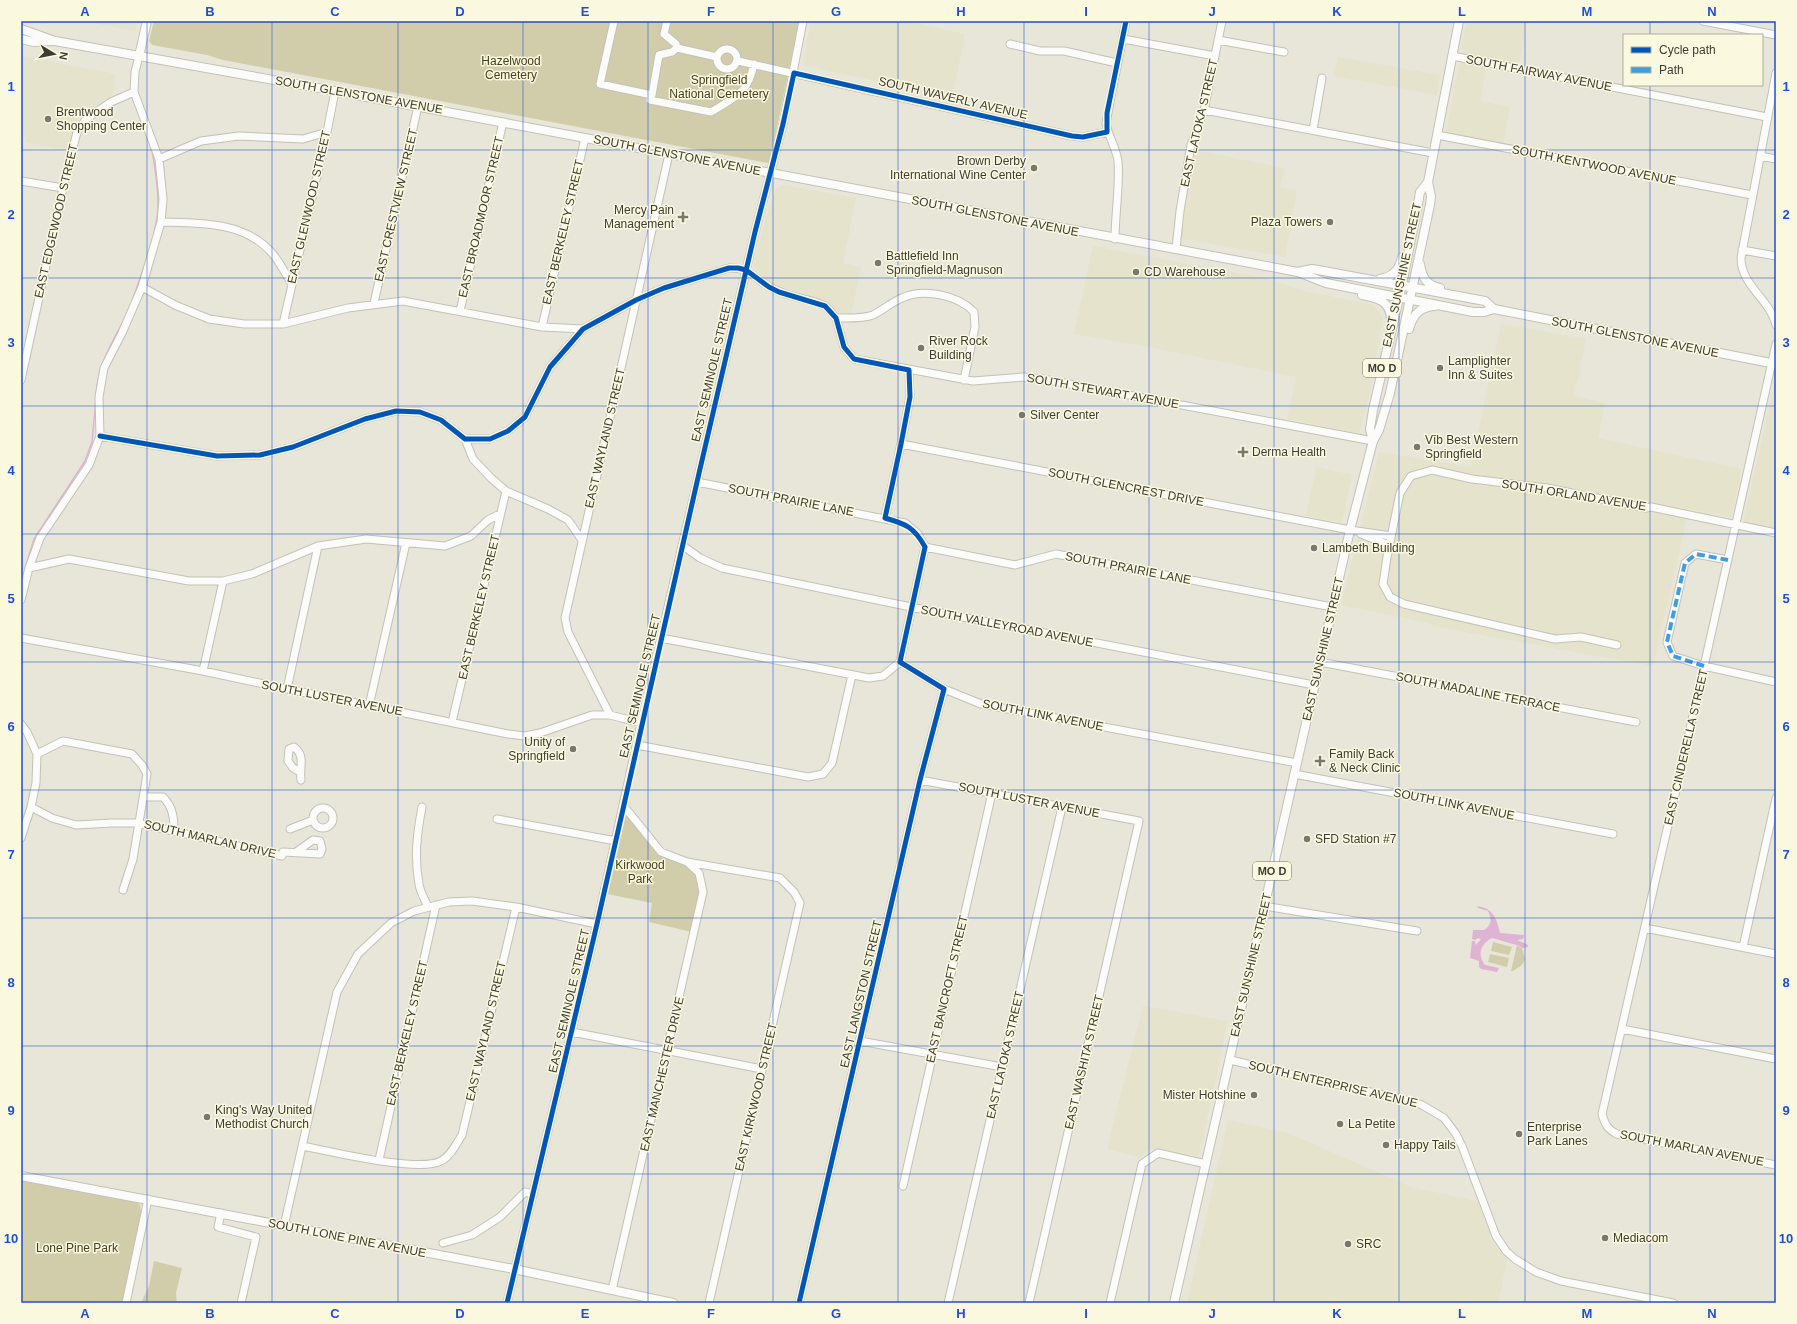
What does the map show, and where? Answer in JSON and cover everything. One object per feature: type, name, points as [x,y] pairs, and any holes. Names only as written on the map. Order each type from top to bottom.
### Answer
[{"type":"main road","points":[[139,56],[147,21]]},
{"type":"main road","name":"EAST SUNSHINE STREET","points":[[1174,1303],[1350,530],[1373,441],[1380,430],[1390,393],[1411,299],[1430,205],[1431,196],[1428,182],[1433,153],[1459,21]]},
{"type":"main road","name":"SOUTH GLENSTONE AVENUE","points":[[21,29],[55,41],[418,106],[1298,272],[1326,283],[1399,296],[1473,312],[1484,312],[1494,309],[1774,363]]},
{"type":"main road","name":"SOUTH GLENSTONE AVENUE","points":[[21,39],[34,42],[55,41]]},
{"type":"main road","name":"EAST SUNSHINE STREET","points":[[1373,441],[1370,429],[1402,284],[1420,192],[1428,182]]},
{"type":"main road","points":[[1372,279],[1388,278],[1399,267],[1412,212],[1419,198]]},
{"type":"main road","points":[[1419,259],[1423,276],[1430,285],[1472,295],[1478,300]]},
{"type":"main road","name":"SOUTH GLENSTONE AVENUE","points":[[1298,272],[1312,269],[1402,284],[1485,301],[1494,309]]},
{"type":"main road","points":[[1326,283],[1336,289],[1378,298],[1386,302],[1391,313],[1391,330]]},
{"type":"main road","points":[[1390,393],[1414,316],[1418,311],[1427,307],[1444,306]]},
{"type":"main road","name":"SOUTH LONE PINE AVENUE","points":[[21,1176],[514,1269],[673,1303]]},
{"type":"street","points":[[614,21],[600,84],[711,112],[740,94],[745,89],[751,79],[754,64]]},
{"type":"street","points":[[667,21],[664,34],[676,44],[677,48]]},
{"type":"street","name":"EAST SEMINOLE STREET","points":[[507,1303],[597,924],[641,723],[758,216],[771,173],[794,73],[802,21]]},
{"type":"street","points":[[1115,238],[1118,168],[1116,150],[1108,132],[1107,113],[1126,21]]},
{"type":"street","name":"EAST LATOKA STREET","points":[[1176,249],[1180,211],[1191,145],[1204,110],[1222,21]]},
{"type":"street","points":[[1702,21],[1776,35]]},
{"type":"street","points":[[1123,38],[1214,56]]},
{"type":"street","points":[[1218,40],[1284,52]]},
{"type":"street","points":[[1010,44],[1040,51],[1064,51],[1117,63]]},
{"type":"street","points":[[651,97],[659,55],[672,52],[677,48]]},
{"type":"street","points":[[677,48],[717,57]]},
{"type":"street","points":[[729,48],[737,54],[738,61],[731,69],[723,69],[718,64],[717,57],[720,51],[729,48]]},
{"type":"street","points":[[21,600],[29,568],[40,538],[89,465],[100,436],[99,397],[104,368],[122,334],[142,287],[161,222],[163,199],[159,159],[134,92],[135,72],[139,56]]},
{"type":"street","name":"SOUTH FAIRWAY AVENUE","points":[[1452,56],[1768,117]]},
{"type":"street","name":"SOUTH WAVERLY AVENUE","points":[[738,61],[1072,136],[1083,137],[1108,132]]},
{"type":"street","points":[[1776,73],[1752,195],[1741,263],[1745,277],[1769,308],[1776,325]]},
{"type":"street","points":[[1313,130],[1322,78]]},
{"type":"street","name":"EAST GLENWOOD STREET","points":[[283,324],[335,91]]},
{"type":"street","name":"EAST EDGEWOOD STREET","points":[[21,380],[24,353],[77,132],[86,119],[111,102],[134,92]]},
{"type":"street","name":"EAST CRESTVIEW STREET","points":[[374,303],[418,106]]},
{"type":"street","points":[[1204,110],[1433,153]]},
{"type":"street","name":"EAST BROADMOOR STREET","points":[[460,311],[503,122]]},
{"type":"street","points":[[159,159],[200,141],[239,136],[303,139],[327,132]]},
{"type":"street","name":"SOUTH KENTWOOD AVENUE","points":[[1437,135],[1752,195]]},
{"type":"street","name":"EAST BERKELEY STREET","points":[[542,327],[585,138]]},
{"type":"street","name":"EAST WAYLAND STREET","points":[[610,715],[568,632],[565,618],[669,154]]},
{"type":"street","points":[[1760,156],[1776,159]]},
{"type":"street","points":[[21,181],[63,188]]},
{"type":"street","points":[[161,222],[203,223],[227,227],[251,236],[272,253],[292,284]]},
{"type":"street","points":[[1742,250],[1776,256]]},
{"type":"street","points":[[465,439],[490,439],[508,431],[525,417],[550,367],[583,329],[636,300],[664,288],[729,268],[746,270],[769,287],[779,292],[825,306],[836,318],[852,318],[872,315],[902,298],[917,294],[952,298],[963,303],[974,312],[975,326],[964,380]]},
{"type":"street","points":[[142,287],[175,305],[208,319],[244,324],[283,324],[374,303],[403,301],[542,327],[583,329]]},
{"type":"street","name":"SOUTH STEWART AVENUE","points":[[836,318],[844,347],[854,359],[964,380],[982,381],[1016,377],[1038,378],[1373,441]]},
{"type":"street","name":"EAST CINDERELLA STREET","points":[[1609,1130],[1604,1122],[1602,1114],[1774,363],[1776,344]]},
{"type":"street","points":[[885,518],[910,397],[909,370]]},
{"type":"street","points":[[100,436],[217,456],[260,455],[293,447],[365,419],[396,411],[420,412],[442,420],[465,439],[473,459],[506,491],[548,509],[568,520],[582,540]]},
{"type":"street","name":"SOUTH GLENCREST DRIVE","points":[[901,444],[1350,530]]},
{"type":"street","name":"SOUTH ORLAND AVENUE","points":[[1617,645],[1581,637],[1555,639],[1404,604],[1390,597],[1383,584],[1389,545],[1400,493],[1411,476],[1432,470],[1472,479],[1546,488],[1646,508],[1651,507],[1687,513],[1776,533]]},
{"type":"street","name":"SOUTH PRAIRIE LANE","points":[[696,482],[905,523],[918,534],[925,547],[1015,565],[1056,554],[1332,607]]},
{"type":"street","name":"EAST BERKELEY STREET","points":[[452,722],[506,491]]},
{"type":"street","points":[[29,568],[69,559],[189,581],[223,581],[252,574],[318,546],[366,539],[445,546],[471,536],[488,520],[500,514]]},
{"type":"street","points":[[1350,530],[1391,536]]},
{"type":"street","points":[[1350,530],[1389,545]]},
{"type":"street","points":[[369,706],[406,543]]},
{"type":"street","name":"SOUTH VALLEYROAD AVENUE","points":[[682,545],[700,558],[722,568],[911,607],[1314,686]]},
{"type":"street","points":[[287,689],[318,546]]},
{"type":"street","points":[[661,638],[869,678],[883,676],[900,662],[925,547]]},
{"type":"street","points":[[1728,560],[1696,554],[1685,563],[1667,642],[1673,656],[1704,666],[1776,682]]},
{"type":"street","points":[[204,671],[223,581]]},
{"type":"street","name":"SOUTH LUSTER AVENUE","points":[[21,638],[204,671],[369,706],[525,736],[540,733],[592,715],[610,715],[641,723]]},
{"type":"street","name":"SOUTH LINK AVENUE","points":[[900,662],[944,689],[981,704],[1297,763]]},
{"type":"street","name":"SOUTH MADALINE TERRACE","points":[[1320,662],[1636,722]]},
{"type":"street","points":[[637,745],[808,777],[823,774],[832,763],[852,675]]},
{"type":"street","name":"EAST LANGSTON STREET","points":[[799,1303],[920,780],[944,689]]},
{"type":"street","points":[[21,724],[28,732],[37,754],[36,783],[31,807],[21,838]]},
{"type":"street","points":[[37,754],[63,741],[132,754],[142,765],[147,774],[133,859],[123,890]]},
{"type":"street","points":[[300,772],[301,780]]},
{"type":"street","name":"SOUTH LINK AVENUE","points":[[1294,774],[1613,834]]},
{"type":"street","name":"SOUTH LUSTER AVENUE","points":[[920,780],[1139,821]]},
{"type":"street","name":"EAST BANCROFT STREET","points":[[903,1186],[992,793]]},
{"type":"street","points":[[143,797],[163,797],[170,804],[174,821],[174,831]]},
{"type":"street","points":[[1742,947],[1776,798]]},
{"type":"street","points":[[623,805],[660,852],[687,862]]},
{"type":"street","points":[[31,807],[52,818],[76,825],[112,822],[138,823]]},
{"type":"street","points":[[422,807],[417,834],[416,857],[419,886],[428,907]]},
{"type":"street","name":"EAST LATOKA STREET","points":[[948,1303],[1062,807]]},
{"type":"street","points":[[497,819],[616,841]]},
{"type":"street","points":[[290,829],[313,820]]},
{"type":"street","name":"EAST WASHITA STREET","points":[[1029,1303],[1139,821]]},
{"type":"street","name":"SOUTH MARLAN DRIVE","points":[[138,823],[283,854],[296,852]]},
{"type":"street","name":"EAST KIRKWOOD STREET","points":[[687,862],[780,878],[794,892],[800,903],[709,1303]]},
{"type":"street","name":"EAST MANCHESTER DRIVE","points":[[612,1290],[703,892],[699,872],[687,862]]},
{"type":"street","points":[[284,1226],[337,992],[358,954],[391,923],[414,911],[449,902],[472,901],[516,907],[597,924]]},
{"type":"street","name":"EAST BERKELEY STREET","points":[[379,1160],[436,905]]},
{"type":"street","points":[[1264,906],[1417,931]]},
{"type":"street","name":"EAST WAYLAND STREET","points":[[379,1160],[422,1166],[441,1161],[451,1153],[462,1135],[516,907]]},
{"type":"street","points":[[1645,928],[1776,954]]},
{"type":"street","points":[[1622,1029],[1776,1059]]},
{"type":"street","points":[[572,1032],[762,1068]]},
{"type":"street","points":[[860,1041],[1002,1067]]},
{"type":"street","name":"SOUTH ENTERPRISE AVENUE","points":[[1230,1060],[1410,1101],[1434,1111],[1444,1118],[1459,1140],[1496,1236],[1506,1251],[1515,1259],[1536,1272],[1561,1281],[1673,1303]]},
{"type":"street","name":"SOUTH MARLAN AVENUE","points":[[1609,1130],[1617,1134],[1776,1165]]},
{"type":"street","points":[[302,1146],[379,1160]]},
{"type":"street","points":[[1110,1303],[1142,1164],[1158,1153],[1206,1164]]},
{"type":"street","points":[[443,1243],[472,1235],[500,1216],[525,1192],[533,1194]]},
{"type":"street","points":[[126,1303],[148,1199]]},
{"type":"street","points":[[221,1214],[218,1227],[256,1237],[241,1303]]},
{"type":"shaded area","points":[[82,21],[138,21],[136,31]]},
{"type":"shaded area","points":[[811,21],[908,21],[965,34],[952,98],[803,65]]},
{"type":"shaded area","points":[[1467,21],[1527,21],[1519,65],[1463,54],[1461,49]]},
{"type":"shaded area","name":"Brentwood Shopping Center","points":[[21,56],[116,74],[112,96],[94,106],[78,118],[66,150],[25,142],[26,138],[21,137]]},
{"type":"shaded area","points":[[1338,57],[1440,75],[1437,95],[1334,76]]},
{"type":"shaded area","points":[[1465,62],[1487,66],[1480,101],[1510,107],[1503,144],[1449,134],[1446,131],[1459,66],[1461,63]]},
{"type":"shaded area","points":[[1190,149],[1284,168],[1280,187],[1297,190],[1285,257],[1173,237]]},
{"type":"shaded area","points":[[783,185],[856,198],[843,263],[861,267],[851,314],[841,313],[823,302],[781,288],[769,282],[753,266],[775,190]]},
{"type":"shaded area","points":[[1093,246],[1264,278],[1305,291],[1374,305],[1383,318],[1369,396],[1359,433],[1287,419],[1296,377],[1139,345],[1074,334]]},
{"type":"shaded area","points":[[1501,324],[1586,339],[1574,396],[1605,403],[1598,438],[1741,469],[1731,517],[1689,509],[1653,666],[1432,626],[1429,623],[1341,605],[1379,452],[1471,467]]},
{"type":"shaded area","points":[[1776,378],[1776,529],[1743,522]]},
{"type":"shaded area","points":[[1316,467],[1352,475],[1342,522],[1306,516]]},
{"type":"shaded area","points":[[1477,906],[1491,912],[1496,919],[1500,933],[1524,935],[1523,939],[1517,940],[1528,945],[1528,947],[1522,948],[1520,946],[1492,938],[1488,940],[1482,947],[1481,957],[1485,965],[1499,968],[1497,972],[1481,969],[1479,967],[1479,961],[1470,958],[1472,941],[1475,941],[1476,945],[1481,939],[1472,939],[1473,930],[1484,930],[1490,924],[1488,911],[1478,908]]},
{"type":"shaded area","points":[[1143,1006],[1228,1021],[1200,1152],[1197,1156],[1156,1148],[1146,1151],[1139,1157],[1107,1149]]},
{"type":"shaded area","points":[[1228,1120],[1288,1133],[1411,1187],[1477,1201],[1495,1246],[1507,1260],[1498,1303],[1187,1303]]},
{"type":"green space","points":[[154,21],[799,21],[770,161],[768,163],[223,60],[207,55],[152,45],[149,41]]},
{"type":"green space","name":"Kirkwood Park","points":[[625,816],[629,816],[648,841],[661,854],[686,866],[693,872],[697,879],[700,896],[692,932],[649,922],[652,903],[607,894]]},
{"type":"green space","points":[[1493,942],[1512,947],[1509,955],[1491,951]]},
{"type":"green space","points":[[1517,945],[1522,948],[1525,959],[1522,965],[1511,971]]},
{"type":"green space","points":[[1490,954],[1509,958],[1507,967],[1488,962]]},
{"type":"green space","name":"Lone Pine Park","points":[[21,1179],[136,1202],[140,1205],[141,1212],[122,1303],[21,1303]]},
{"type":"green space","points":[[154,1261],[182,1268],[176,1293],[177,1303],[141,1303],[149,1286]]},
{"type":"waterway","points":[[145,131],[148,140]]},
{"type":"waterway","points":[[132,301],[151,245],[158,210],[157,187],[152,149]]},
{"type":"waterway","points":[[96,395],[97,383],[103,362],[128,312]]},
{"type":"waterway","points":[[21,582],[34,539],[85,461],[92,442],[96,399]]},
{"type":"marked path","points":[[1704,666],[1673,656],[1667,642],[1685,563],[1696,554],[1728,560]]},
{"type":"cycle path","points":[[507,1303],[597,924],[755,232],[783,124],[794,73],[1072,136],[1083,137],[1107,132],[1107,113],[1126,21]]},
{"type":"cycle path","points":[[100,436],[217,456],[260,455],[293,447],[365,419],[396,411],[420,412],[441,420],[465,439],[490,439],[508,431],[525,417],[550,367],[583,329],[636,300],[664,288],[729,268],[746,270],[769,287],[779,292],[825,306],[836,318],[844,347],[854,359],[909,370],[910,397],[885,518],[909,527],[917,535],[925,547],[900,662],[944,689],[920,780],[799,1303]]},
{"type":"place","name":"Brentwood Shopping Center","points":[[48,119]]},
{"type":"place","name":"Brown Derby International Wine Center","points":[[1034,168]]},
{"type":"place","name":"Mercy Pain Management","points":[[683,217]]},
{"type":"place","name":"Plaza Towers","points":[[1330,222]]},
{"type":"place","name":"Battlefield Inn Springfield-Magnuson","points":[[878,263]]},
{"type":"place","name":"CD Warehouse","points":[[1136,272]]},
{"type":"place","name":"River Rock Building","points":[[921,348]]},
{"type":"place","name":"Lamplighter Inn & Suites","points":[[1440,368]]},
{"type":"place","name":"Silver Center","points":[[1022,415]]},
{"type":"place","name":"Vīb Best Western Springfield","points":[[1417,447]]},
{"type":"place","name":"Derma Health","points":[[1243,452]]},
{"type":"place","name":"Lambeth Building","points":[[1314,548]]},
{"type":"place","name":"Unity of Springfield","points":[[573,749]]},
{"type":"place","name":"Family Back & Neck Clinic","points":[[1320,761]]},
{"type":"place","name":"SFD Station #7","points":[[1307,839]]},
{"type":"place","name":"Mister Hotshine","points":[[1254,1095]]},
{"type":"place","name":"King's Way United Methodist Church","points":[[207,1117]]},
{"type":"place","name":"La Petite","points":[[1340,1124]]},
{"type":"place","name":"Enterprise Park Lanes","points":[[1519,1134]]},
{"type":"place","name":"Happy Tails","points":[[1386,1145]]},
{"type":"place","name":"Mediacom","points":[[1605,1238]]},
{"type":"place","name":"SRC","points":[[1348,1244]]},
{"type":"park label","name":"Hazelwood Cemetery","points":[[511,68]]},
{"type":"park label","name":"Springfield National Cemetery","points":[[719,87]]}]
